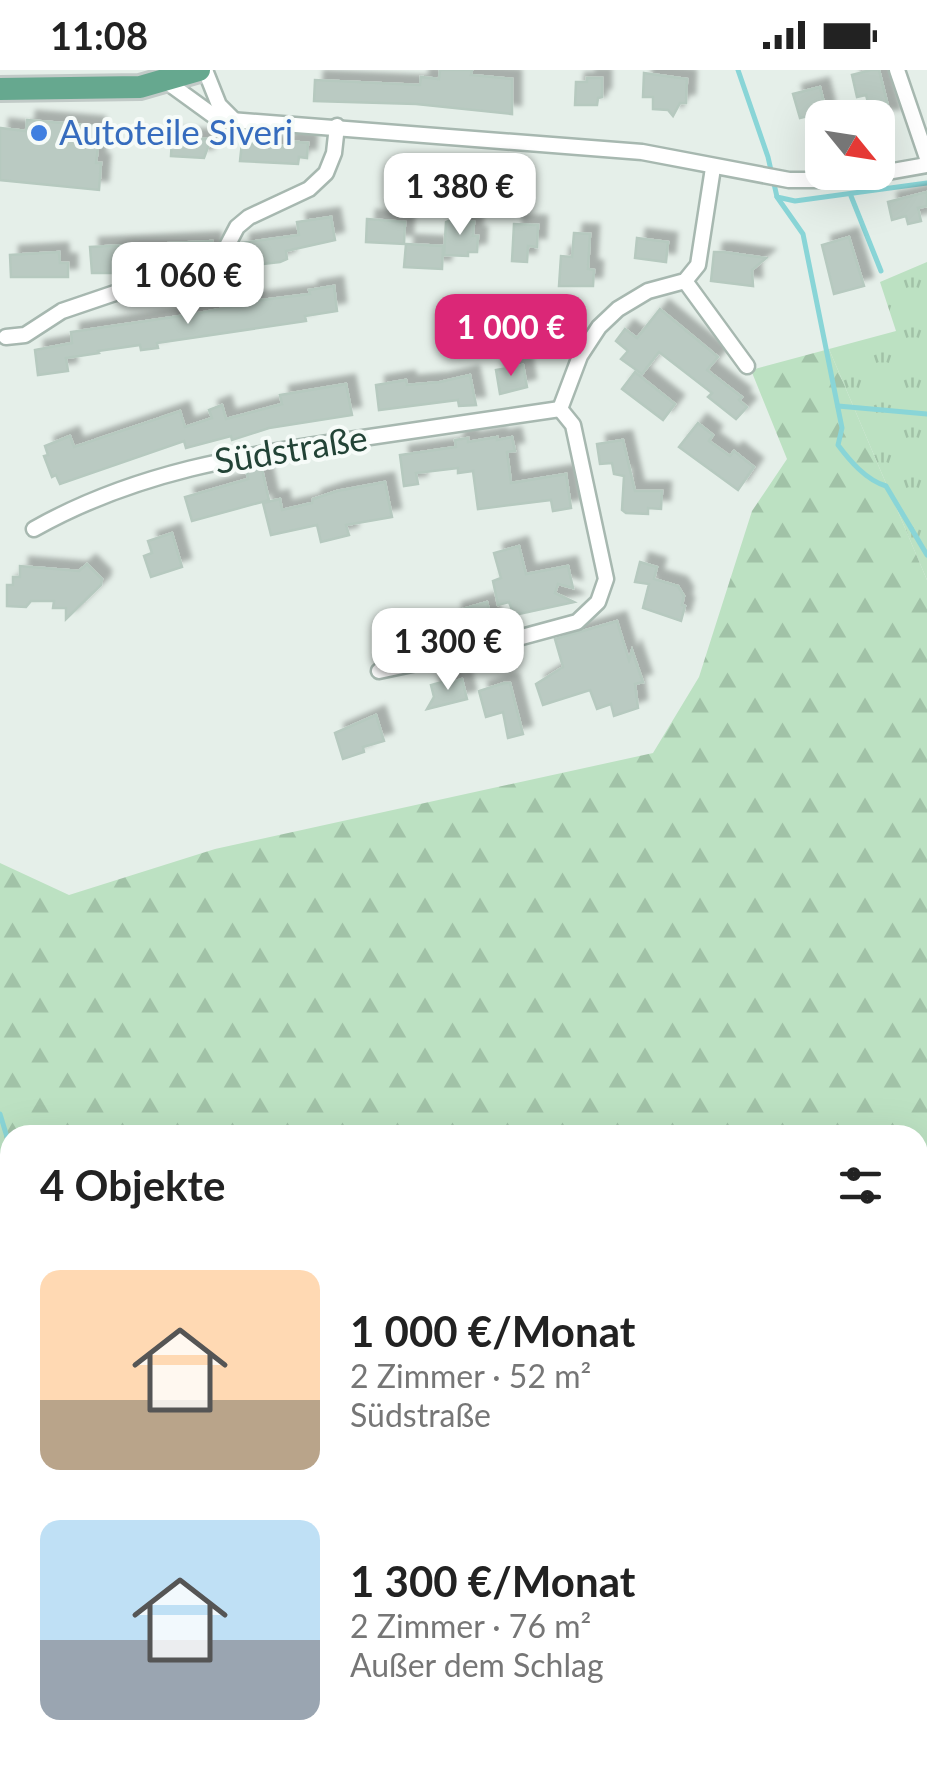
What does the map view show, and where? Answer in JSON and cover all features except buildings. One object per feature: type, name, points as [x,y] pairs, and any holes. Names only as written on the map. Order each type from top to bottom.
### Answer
[{"type":"main road","points":[[0,89],[140,87],[202,70]]},
{"type":"street","points":[[202,70],[218,105],[233,119]]},
{"type":"street","points":[[167,82],[210,116],[642,152],[789,180],[842,180],[927,161],[896,70]]},
{"type":"street","points":[[6,337],[26,335],[62,311],[115,293],[193,286],[216,267],[237,227],[309,190],[326,173],[334,154],[337,126]]},
{"type":"street","points":[[379,670],[455,655],[576,622],[598,602],[606,579],[573,425],[560,409],[580,356],[599,327],[618,309],[648,291],[685,281],[698,265],[713,168]]},
{"type":"street","points":[[685,281],[747,366]]},
{"type":"street","name":"Südstraße","points":[[34,529],[132,483],[202,464],[560,409]]},
{"type":"green space","points":[[927,262],[927,580],[829,349],[896,331],[880,282]]},
{"type":"green space","points":[[829,349],[927,580],[927,1125],[0,1125],[0,863],[69,895],[215,849],[653,753],[699,677],[752,511],[787,459],[751,370]]},
{"type":"waterway","points":[[738,70],[768,157],[777,197],[795,201],[927,183]]},
{"type":"waterway","points":[[851,196],[881,271]]},
{"type":"waterway","points":[[777,197],[803,234],[842,428],[838,445],[865,475],[886,486],[927,555]]},
{"type":"waterway","points":[[838,406],[927,414]]},
{"type":"waterway","points":[[0,1114],[3,1125]]},
{"type":"place","name":"Autoteile Siveri","points":[[39,133]]}]
